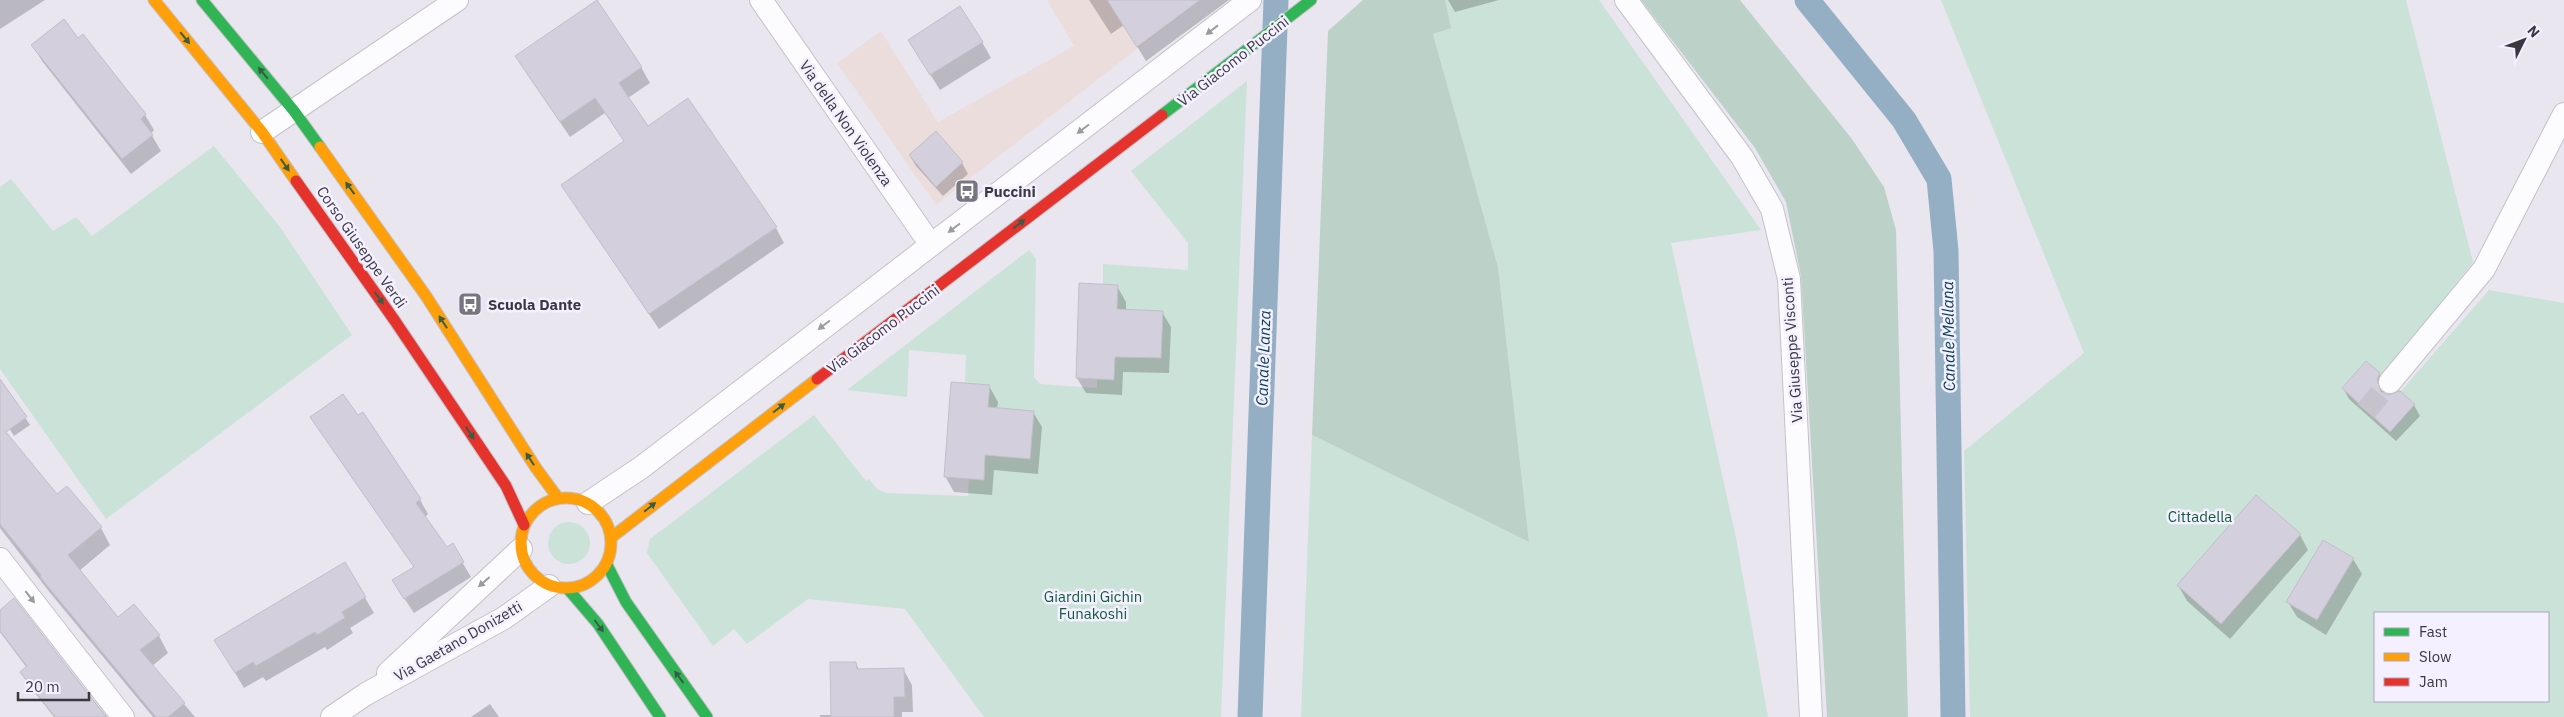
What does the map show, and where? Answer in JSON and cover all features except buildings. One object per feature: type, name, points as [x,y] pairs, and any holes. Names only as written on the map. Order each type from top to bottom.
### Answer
[{"type":"street","name":"Corso Giuseppe Verdi","points":[[154,0],[262,132],[412,345],[506,486],[524,526]]},
{"type":"street","name":"Corso Giuseppe Verdi","points":[[202,0],[294,111],[426,296],[532,461],[558,498]]},
{"type":"street","points":[[262,132],[457,0]]},
{"type":"street","name":"Via della Non Violenza","points":[[761,0],[931,245]]},
{"type":"street","points":[[588,503],[642,466],[1250,0]]},
{"type":"street","name":"Via Giuseppe Visconti","points":[[1626,0],[1742,157],[1772,209],[1789,279],[1811,717]]},
{"type":"street","name":"Via Giacomo Puccini","points":[[612,537],[1155,122],[1307,3]]},
{"type":"street","points":[[1132,92],[1155,122]]},
{"type":"street","points":[[2390,382],[2484,269],[2564,114]]},
{"type":"street","points":[[558,587],[590,582],[607,565],[612,552],[612,537],[608,524],[599,512],[588,503],[574,498],[558,498],[538,508],[524,526],[521,550],[526,565],[536,577],[558,587],[598,624],[660,717]]},
{"type":"street","name":"Via Gaetano Donizetti","points":[[366,694],[479,586],[521,550]]},
{"type":"street","points":[[0,559],[123,717]]},
{"type":"street","points":[[607,565],[626,602],[707,717]]},
{"type":"street","name":"Via Gaetano Donizetti","points":[[332,717],[366,694],[558,587]]},
{"type":"shaded area","points":[[1047,0],[1200,0],[936,205],[837,63],[881,31],[938,122],[1074,46]]},
{"type":"green space","points":[[1363,0],[1445,0],[1451,28],[1433,34],[1498,267],[1529,542],[1312,435],[1328,31]]},
{"type":"green space","points":[[1445,0],[1599,0],[1761,230],[1671,243],[1736,538],[1768,717],[1301,717],[1312,435],[1529,542],[1498,267],[1433,34]]},
{"type":"green space","points":[[1641,0],[1740,0],[1852,139],[1884,187],[1896,230],[1908,717],[1827,717],[1801,276],[1786,202],[1755,148]]},
{"type":"green space","name":"Cittadella","points":[[1941,0],[2406,0],[2473,262],[2383,376],[2401,391],[2489,290],[2564,303],[2564,717],[1970,717],[1964,451],[2084,353]]},
{"type":"green space","name":"Giardini Gichin Funakoshi","points":[[1247,81],[1221,717],[984,717],[905,609],[808,599],[747,644],[734,629],[713,646],[647,553],[650,539],[814,415],[866,481],[869,479],[877,489],[886,493],[968,496],[969,479],[984,480],[985,455],[1030,459],[1034,411],[988,407],[990,385],[965,383],[966,355],[909,350],[907,397],[847,390],[1029,250],[1036,259],[1034,377],[1040,384],[1097,388],[1097,379],[1115,357],[1161,358],[1162,311],[1117,309],[1118,285],[1103,284],[1103,264],[1188,270],[1188,243],[1131,171]]},
{"type":"green space","points":[[214,146],[280,227],[352,335],[106,519],[0,369],[0,187],[11,179],[53,231],[76,217],[92,236]]},
{"type":"green space","points":[[569,522],[584,528],[590,543],[584,558],[569,564],[554,558],[548,543],[554,528]]},
{"type":"waterway","name":"Canale Lanza","points":[[1250,717],[1276,0]]},
{"type":"waterway","name":"Canale Mellana","points":[[1807,0],[1904,120],[1939,179],[1946,251],[1953,717]]},
{"type":"tunnel","points":[[2366,411],[2390,382]]},
{"type":"traffic: fast","points":[[202,0],[294,111],[320,147]]},
{"type":"traffic: fast","points":[[1162,115],[1311,0]]},
{"type":"traffic: fast","points":[[607,565],[626,602],[707,717]]},
{"type":"traffic: fast","points":[[568,589],[598,624],[660,717]]},
{"type":"traffic: slow","points":[[154,0],[262,132],[296,181]]},
{"type":"traffic: slow","points":[[320,147],[426,296],[536,468],[558,498]]},
{"type":"traffic: slow","points":[[612,537],[817,379]]},
{"type":"traffic: slow","points":[[557,498],[575,498],[591,505],[604,518],[611,534],[611,543],[611,552],[604,568],[591,581],[575,588],[557,588],[541,581],[528,568],[521,552],[521,534],[528,518],[541,505],[557,498]]},
{"type":"traffic: jam","points":[[817,379],[1162,115]]},
{"type":"traffic: jam","points":[[296,181],[395,321],[506,486],[524,525]]},
{"type":"place","name":"Puccini","points":[[967,191]]},
{"type":"place","name":"Scuola Dante","points":[[470,304]]}]
